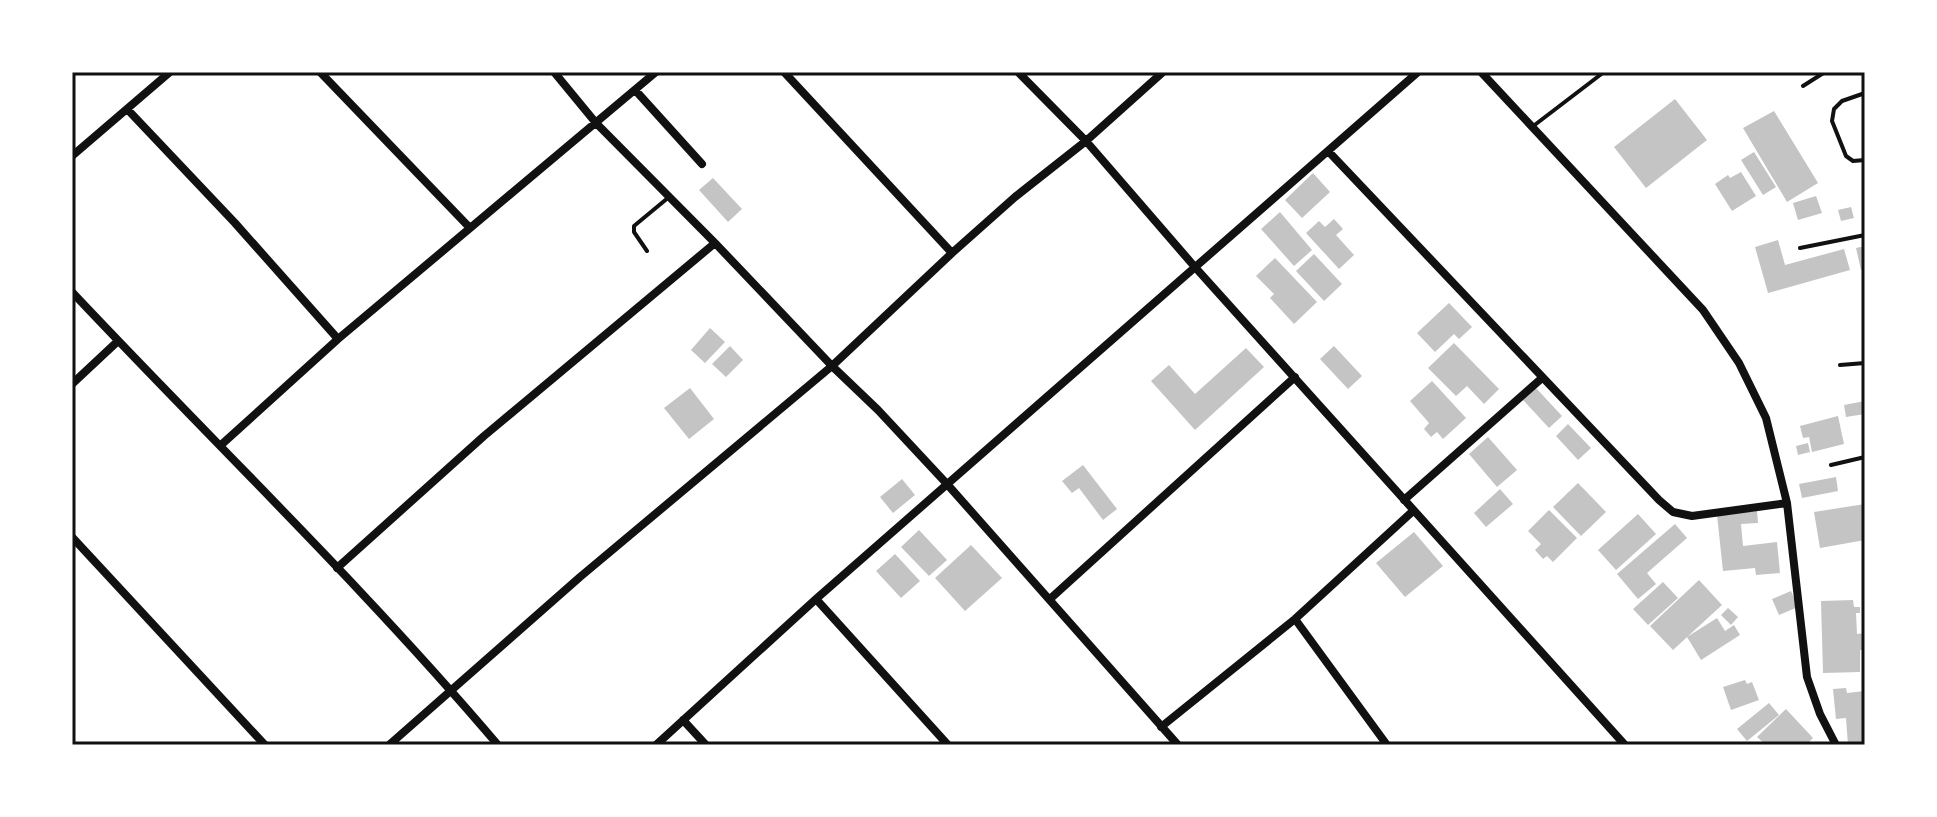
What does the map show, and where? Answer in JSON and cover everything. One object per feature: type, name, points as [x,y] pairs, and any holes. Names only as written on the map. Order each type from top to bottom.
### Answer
[{"type":"street","points":[[72,156],[170,72]]},
{"type":"street","points":[[320,72],[470,228]]},
{"type":"street","points":[[554,72],[596,123],[947,484],[1178,745]]},
{"type":"street","points":[[221,445],[338,339],[656,72]]},
{"type":"street","points":[[784,72],[952,253]]},
{"type":"street","points":[[1018,72],[1086,141],[1194,266],[1625,745]]},
{"type":"street","points":[[389,745],[591,567],[832,366],[1015,197],[1086,141],[1163,72]]},
{"type":"street","points":[[656,745],[816,599],[1418,72]]},
{"type":"street","points":[[1481,72],[1703,310],[1739,363],[1766,418],[1787,503],[1807,677],[1820,714],[1836,745]]},
{"type":"street","points":[[636,91],[702,164]]},
{"type":"street","points":[[128,110],[235,223],[338,339]]},
{"type":"street","points":[[1328,151],[1673,512],[1692,516],[1787,503]]},
{"type":"street","points":[[337,568],[493,428],[715,243]]},
{"type":"street","points":[[72,292],[452,690],[498,745]]},
{"type":"street","points":[[72,384],[118,341]]},
{"type":"street","points":[[1050,599],[1295,377]]},
{"type":"street","points":[[1404,500],[1542,378]]},
{"type":"street","points":[[1161,727],[1295,619],[1413,511]]},
{"type":"street","points":[[72,537],[265,745]]},
{"type":"street","points":[[816,599],[948,745]]},
{"type":"street","points":[[1295,619],[1387,745]]},
{"type":"street","points":[[683,720],[706,745]]},
{"type":"lane","points":[[1532,127],[1604,72]]},
{"type":"lane","points":[[1803,86],[1825,72]]},
{"type":"lane","points":[[1865,93],[1842,101],[1834,109],[1832,121],[1846,156],[1853,161],[1865,160]]},
{"type":"lane","points":[[647,251],[634,232],[634,226],[669,197]]},
{"type":"lane","points":[[1800,248],[1865,235]]},
{"type":"lane","points":[[1840,365],[1865,363]]},
{"type":"lane","points":[[1831,465],[1865,457]]},
{"type":"building","points":[[1675,99],[1707,140],[1646,188],[1614,147]]},
{"type":"building","points":[[1774,111],[1818,183],[1787,202],[1743,128]]},
{"type":"building","points":[[1754,152],[1776,187],[1763,195],[1741,160]]},
{"type":"building","points":[[1741,172],[1756,196],[1732,211],[1715,184],[1728,175],[1730,178]]},
{"type":"building","points":[[1313,173],[1330,192],[1302,218],[1285,200]]},
{"type":"building","points":[[713,178],[742,209],[728,222],[699,190]]},
{"type":"building","points":[[1816,196],[1822,213],[1798,220],[1793,203]]},
{"type":"building","points":[[1851,207],[1854,218],[1841,221],[1838,210]]},
{"type":"building","points":[[1280,212],[1312,250],[1294,266],[1261,229]]},
{"type":"building","points":[[1334,219],[1343,229],[1336,235],[1354,255],[1339,269],[1306,233],[1319,221],[1325,227]]},
{"type":"building","points":[[1778,240],[1785,265],[1844,249],[1850,270],[1768,293],[1755,247]]},
{"type":"building","points":[[1865,246],[1865,270],[1861,270],[1856,248]]},
{"type":"building","points":[[1314,254],[1342,284],[1324,301],[1296,271]]},
{"type":"building","points":[[1275,258],[1317,302],[1294,324],[1270,298],[1274,294],[1256,276]]},
{"type":"building","points":[[1449,303],[1472,327],[1459,339],[1454,334],[1435,352],[1417,333]]},
{"type":"building","points":[[710,328],[725,342],[705,363],[691,350]]},
{"type":"building","points":[[1454,343],[1499,389],[1484,404],[1467,386],[1456,396],[1428,368]]},
{"type":"building","points":[[730,346],[743,360],[726,377],[712,364]]},
{"type":"building","points":[[1334,346],[1362,376],[1348,389],[1320,359]]},
{"type":"building","points":[[1246,348],[1264,367],[1195,430],[1151,381],[1169,365],[1195,394]]},
{"type":"building","points":[[1432,381],[1466,418],[1443,439],[1437,432],[1431,437],[1424,429],[1429,423],[1410,401]]},
{"type":"building","points":[[690,388],[714,419],[689,439],[664,408]]},
{"type":"building","points":[[1536,388],[1562,416],[1549,428],[1523,400]]},
{"type":"building","points":[[1865,401],[1865,414],[1846,417],[1844,405]]},
{"type":"building","points":[[1838,416],[1844,444],[1812,452],[1809,437],[1803,438],[1800,426]]},
{"type":"building","points":[[1568,424],[1591,448],[1578,460],[1556,436]]},
{"type":"building","points":[[1488,437],[1517,470],[1497,487],[1469,454]]},
{"type":"building","points":[[1808,443],[1810,452],[1798,455],[1796,446]]},
{"type":"building","points":[[1083,465],[1117,509],[1103,520],[1079,488],[1072,493],[1062,481]]},
{"type":"building","points":[[1836,477],[1838,491],[1802,498],[1799,484]]},
{"type":"building","points":[[902,479],[915,495],[893,513],[880,497]]},
{"type":"building","points":[[1578,483],[1606,512],[1581,536],[1553,507]]},
{"type":"building","points":[[1500,489],[1513,504],[1486,527],[1474,513]]},
{"type":"building","points":[[1865,504],[1865,540],[1820,548],[1814,512]]},
{"type":"building","points":[[1549,510],[1577,538],[1553,562],[1547,556],[1543,559],[1535,550],[1541,544],[1528,531]]},
{"type":"building","points":[[1757,511],[1758,523],[1741,524],[1743,546],[1777,542],[1780,573],[1756,575],[1755,568],[1723,571],[1717,515]]},
{"type":"building","points":[[1638,514],[1656,534],[1616,570],[1598,550]]},
{"type":"building","points":[[1675,524],[1687,538],[1647,573],[1656,584],[1638,599],[1617,574]]},
{"type":"building","points":[[919,530],[947,560],[929,576],[901,547]]},
{"type":"building","points":[[1414,532],[1443,566],[1405,597],[1376,563]]},
{"type":"building","points":[[971,545],[1002,578],[965,611],[935,578]]},
{"type":"building","points":[[895,554],[920,581],[901,598],[876,571]]},
{"type":"building","points":[[1699,580],[1722,605],[1673,650],[1650,626]]},
{"type":"building","points":[[1663,582],[1678,598],[1648,625],[1633,609]]},
{"type":"building","points":[[1791,591],[1798,607],[1779,615],[1772,599]]},
{"type":"building","points":[[1853,600],[1854,607],[1860,607],[1860,613],[1856,613],[1857,634],[1865,633],[1865,650],[1860,650],[1860,672],[1823,673],[1821,601]]},
{"type":"building","points":[[1728,608],[1738,617],[1731,625],[1721,615]]},
{"type":"building","points":[[1717,618],[1725,631],[1734,625],[1740,635],[1701,660],[1687,637]]},
{"type":"building","points":[[1745,680],[1747,684],[1752,682],[1759,700],[1731,710],[1723,687]]},
{"type":"building","points":[[1846,688],[1847,693],[1865,691],[1865,745],[1848,745],[1846,718],[1836,719],[1833,689]]},
{"type":"building","points":[[1769,703],[1779,715],[1747,741],[1737,729]]},
{"type":"building","points":[[1786,709],[1813,738],[1806,745],[1766,745],[1757,737]]}]
